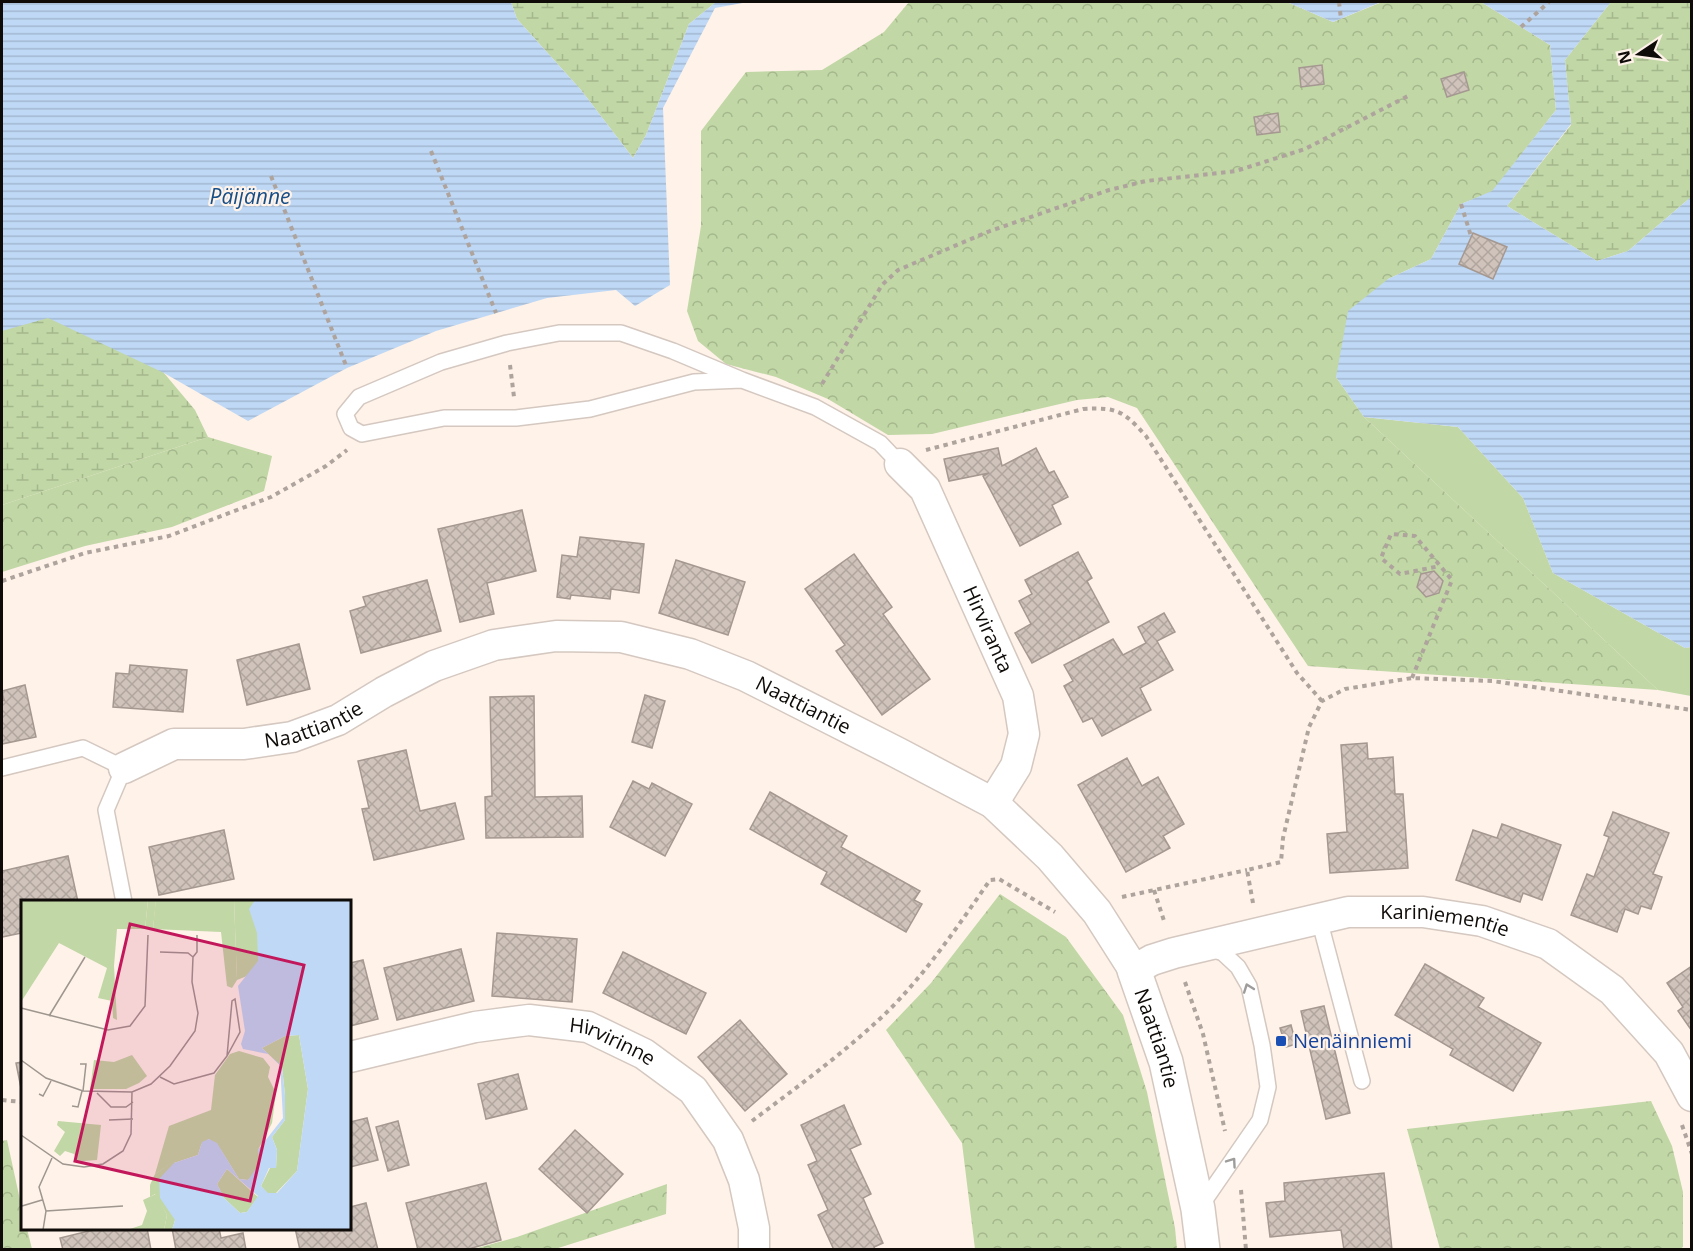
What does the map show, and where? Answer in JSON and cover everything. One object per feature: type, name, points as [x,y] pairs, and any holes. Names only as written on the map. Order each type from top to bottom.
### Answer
[{"type":"street","name":"Hirviranta","points":[[900,464],[925,489],[1018,696],[1024,734],[1016,766],[993,803]]},
{"type":"street","name":"Naattiantie","points":[[124,768],[174,744],[244,744],[292,737],[338,720],[384,692],[434,666],[494,645],[556,636],[621,637],[690,654],[746,676],[993,803],[1050,857],[1096,912],[1134,970],[1166,1062],[1198,1209],[1203,1250]]},
{"type":"street","name":"Kariniementie","points":[[1134,970],[1152,960],[1188,949],[1348,912],[1423,912],[1482,921],[1548,944],[1612,990],[1670,1053],[1685,1106]]},
{"type":"street","name":"Hirvirinne","points":[[351,1057],[476,1027],[529,1020],[588,1027],[644,1054],[693,1090],[728,1140],[744,1180],[754,1228],[754,1250]]},
{"type":"lane","points":[[742,380],[694,382],[590,409],[516,418],[444,418],[362,434],[351,428],[345,414],[359,397],[441,362],[507,343],[559,333],[621,333],[815,407],[880,443],[900,464]]},
{"type":"lane","points":[[2,768],[83,748],[124,768],[106,810],[124,900]]},
{"type":"lane","points":[[1319,919],[1362,1081]]},
{"type":"lane","points":[[1188,949],[1223,953],[1238,967],[1249,986],[1268,1088],[1260,1120],[1198,1209]]},
{"type":"path","points":[[1339,2],[1341,19]]},
{"type":"path","points":[[1521,27],[1549,2]]},
{"type":"path","points":[[835,365],[882,285],[898,270],[990,231],[1109,190],[1146,181],[1236,171],[1305,149],[1408,96]]},
{"type":"path","points":[[431,151],[496,313]]},
{"type":"path","points":[[271,176],[347,368]]},
{"type":"path","points":[[1461,204],[1471,236]]},
{"type":"path","points":[[507,343],[516,418]]},
{"type":"path","points":[[900,464],[932,447],[1083,409],[1107,407],[1129,417],[1146,436],[1297,673],[1322,701]]},
{"type":"path","points":[[2,580],[85,553],[169,536],[271,497],[326,466],[362,434]]},
{"type":"path","points":[[1412,678],[1452,580],[1415,536],[1391,534],[1381,558],[1400,574],[1440,566]]},
{"type":"path","points":[[1154,890],[1281,862],[1283,838],[1309,727],[1322,701],[1345,688],[1412,678],[1492,681],[1692,710]]},
{"type":"path","points":[[1247,870],[1259,932]]},
{"type":"path","points":[[728,1140],[811,1076],[885,1014],[919,976],[990,880],[999,879],[1058,914]]},
{"type":"path","points":[[1188,949],[1203,1034],[1232,1161],[1241,1190],[1246,1250]]},
{"type":"path","points":[[2,1100],[21,1102]]},
{"type":"path","points":[[1685,1106],[1692,1154]]},
{"type":"green space","points":[[511,2],[716,2],[689,24],[646,135],[633,158],[581,90],[517,19]]},
{"type":"green space","points":[[909,2],[1287,2],[1333,22],[1382,2],[1481,2],[1550,45],[1556,110],[1492,192],[1461,204],[1431,259],[1388,279],[1336,377],[1364,417],[1658,690],[1308,666],[1137,408],[1108,397],[1077,400],[932,434],[888,435],[828,399],[776,377],[726,364],[698,341],[687,311],[701,226],[701,131],[746,72],[822,70],[884,32]]},
{"type":"green space","points":[[1611,2],[1691,2],[1691,197],[1628,251],[1597,261],[1507,206],[1571,125],[1565,60]]},
{"type":"green space","points":[[2,57],[192,335],[164,373],[195,410],[208,437],[2,505]]},
{"type":"green space","points":[[1364,417],[1458,427],[1523,498],[1553,573],[1685,648],[1691,647],[1691,696],[1658,690]]},
{"type":"green space","points":[[208,437],[272,456],[264,491],[172,527],[85,546],[2,572],[2,505]]},
{"type":"green space","points":[[1000,894],[1066,937],[1123,1015],[1147,1092],[1175,1228],[1177,1249],[975,1249],[962,1143],[886,1030],[931,983]]},
{"type":"green space","points":[[1651,1101],[1672,1146],[1683,1192],[1683,1247],[1678,1250],[1440,1249],[1407,1129]]},
{"type":"green space","points":[[7,1140],[21,1204],[21,1230],[27,1230],[32,1249],[2,1249],[2,1141]]},
{"type":"green space","points":[[667,1184],[666,1214],[555,1249],[470,1250],[517,1237]]},
{"type":"water","name":"Päijänne","points":[[2,2],[511,2],[517,19],[581,90],[633,158],[646,135],[689,24],[716,2],[748,2],[715,8],[663,108],[670,285],[635,306],[616,290],[547,298],[436,331],[347,368],[248,421],[164,373],[48,318],[2,331]]},
{"type":"water","points":[[1287,2],[1381,2],[1333,22]]},
{"type":"water","points":[[1481,2],[1611,2],[1565,60],[1571,124],[1507,206],[1597,261],[1628,251],[1691,197],[1691,647],[1685,648],[1553,573],[1523,498],[1458,427],[1364,417],[1336,377],[1348,311],[1388,279],[1431,259],[1461,204],[1492,191],[1556,110],[1550,45]]},
{"type":"building","points":[[1322,65],[1324,84],[1301,87],[1299,68]]},
{"type":"building","points":[[1464,72],[1469,90],[1447,97],[1441,79]]},
{"type":"building","points":[[1278,113],[1280,132],[1257,135],[1254,117]]},
{"type":"building","points":[[1473,233],[1507,247],[1493,279],[1459,264]]},
{"type":"building","points":[[998,448],[1002,466],[1036,448],[1049,473],[1054,471],[1068,497],[1052,505],[1061,524],[1020,546],[983,476],[989,473],[949,481],[944,459]]},
{"type":"building","points":[[522,510],[536,571],[487,583],[494,614],[460,622],[438,529]]},
{"type":"building","points":[[580,537],[644,544],[639,593],[611,589],[610,599],[571,595],[570,599],[557,597],[562,555],[577,557]]},
{"type":"building","points":[[1078,552],[1092,578],[1087,581],[1109,622],[1032,663],[1015,633],[1031,624],[1019,601],[1032,594],[1025,580]]},
{"type":"building","points":[[854,554],[892,607],[883,614],[930,679],[882,715],[836,651],[845,645],[805,589]]},
{"type":"building","points":[[676,560],[745,582],[728,635],[659,613]]},
{"type":"building","points":[[1434,571],[1443,581],[1439,593],[1426,597],[1417,587],[1421,574]]},
{"type":"building","points":[[427,580],[441,631],[361,653],[350,611],[366,606],[363,597]]},
{"type":"building","points":[[1164,613],[1175,632],[1157,641],[1173,670],[1140,688],[1151,710],[1102,736],[1092,718],[1083,722],[1064,686],[1073,681],[1064,665],[1113,639],[1123,655],[1146,643],[1138,627]]},
{"type":"building","points":[[299,644],[310,689],[247,705],[237,660]]},
{"type":"building","points":[[130,665],[187,670],[183,712],[113,707],[116,673],[129,674]]},
{"type":"building","points":[[25,685],[36,737],[2,744],[2,701],[4,700],[2,691]]},
{"type":"building","points":[[645,695],[665,701],[652,748],[632,742]]},
{"type":"building","points":[[534,696],[535,797],[582,796],[583,837],[486,838],[485,797],[492,796],[490,697]]},
{"type":"building","points":[[1367,743],[1368,759],[1393,757],[1395,794],[1403,794],[1408,868],[1330,873],[1327,834],[1347,832],[1341,745]]},
{"type":"building","points":[[406,750],[420,811],[455,803],[464,839],[374,860],[362,809],[369,808],[358,761]]},
{"type":"building","points":[[1127,758],[1142,786],[1158,777],[1184,824],[1163,836],[1170,848],[1126,872],[1078,785]]},
{"type":"building","points":[[633,781],[649,789],[652,783],[692,804],[665,856],[610,827]]},
{"type":"building","points":[[770,792],[847,836],[841,847],[920,891],[914,900],[922,904],[906,932],[821,884],[827,872],[750,829]]},
{"type":"building","points":[[1613,812],[1669,833],[1653,874],[1662,877],[1651,909],[1641,906],[1638,914],[1625,909],[1617,932],[1571,915],[1587,874],[1594,877],[1609,837],[1604,835]]},
{"type":"building","points":[[1502,824],[1561,845],[1542,900],[1523,893],[1520,902],[1456,880],[1473,830],[1497,838]]},
{"type":"building","points":[[224,830],[234,879],[159,895],[149,847]]},
{"type":"building","points":[[68,856],[78,900],[21,900],[21,933],[2,937],[2,871]]},
{"type":"building","points":[[497,933],[577,939],[572,1002],[492,996]]},
{"type":"building","points":[[461,949],[474,1001],[397,1020],[384,968]]},
{"type":"building","points":[[623,952],[706,993],[686,1034],[603,993]]},
{"type":"building","points":[[363,960],[378,1019],[351,1026],[351,963]]},
{"type":"building","points":[[1425,964],[1484,998],[1478,1007],[1541,1043],[1513,1091],[1450,1055],[1453,1049],[1395,1015]]},
{"type":"building","points":[[1692,966],[1692,1031],[1678,1011],[1683,1007],[1667,983]]},
{"type":"building","points":[[1324,1006],[1350,1113],[1326,1119],[1301,1011]]},
{"type":"building","points":[[740,1020],[787,1074],[745,1111],[698,1057]]},
{"type":"building","points":[[1291,1025],[1296,1044],[1286,1047],[1280,1028]]},
{"type":"building","points":[[21,1062],[21,1088],[16,1063]]},
{"type":"building","points":[[518,1074],[527,1109],[486,1119],[478,1084]]},
{"type":"building","points":[[844,1105],[861,1144],[850,1149],[871,1194],[863,1198],[883,1243],[874,1247],[875,1250],[834,1250],[818,1215],[828,1210],[808,1165],[817,1161],[801,1125]]},
{"type":"building","points":[[367,1118],[378,1160],[351,1167],[351,1122]]},
{"type":"building","points":[[398,1121],[409,1165],[388,1171],[376,1127]]},
{"type":"building","points":[[575,1130],[623,1174],[587,1213],[539,1169]]},
{"type":"building","points":[[1384,1173],[1392,1250],[1344,1250],[1341,1230],[1270,1237],[1266,1203],[1285,1201],[1284,1183]]},
{"type":"building","points":[[486,1183],[501,1240],[465,1250],[418,1250],[406,1203]]},
{"type":"building","points":[[366,1203],[378,1250],[300,1250],[295,1230],[351,1230],[351,1207]]},
{"type":"building","points":[[93,1230],[147,1230],[151,1250],[63,1250],[60,1238]]},
{"type":"building","points":[[172,1230],[219,1230],[221,1238],[243,1233],[246,1250],[176,1250]]},
{"type":"place","name":"Nenäinniemi","points":[[1281,1041]]}]
